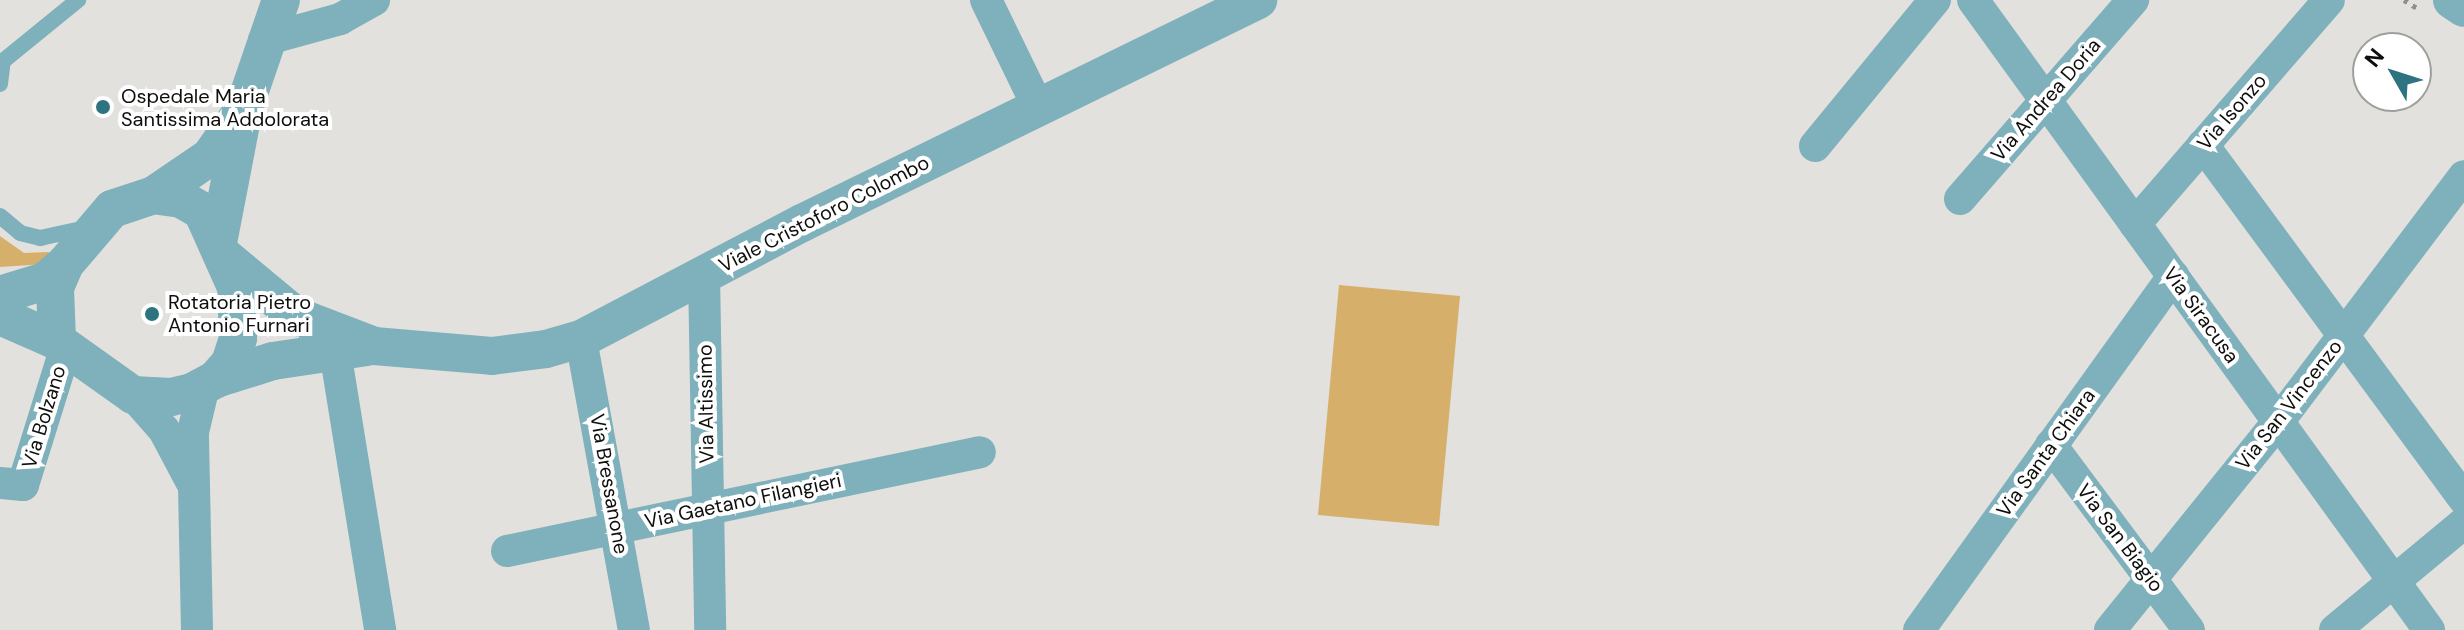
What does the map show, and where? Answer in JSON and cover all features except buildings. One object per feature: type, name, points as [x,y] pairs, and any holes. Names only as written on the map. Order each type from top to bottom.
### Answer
[{"type":"street","points":[[222,250],[244,108],[264,40],[281,0]]},
{"type":"street","points":[[264,40],[340,19],[374,0]]},
{"type":"street","points":[[986,0],[1038,107]]},
{"type":"street","name":"Viale Cristoforo Colombo","points":[[374,346],[492,356],[581,339],[1038,107],[1209,10],[1258,0]]},
{"type":"street","points":[[1815,146],[1935,0]]},
{"type":"street","name":"Via Siracusa","points":[[1973,0],[2429,630]]},
{"type":"street","name":"Via Andrea Doria","points":[[1960,199],[2133,0]]},
{"type":"street","name":"Via Isonzo","points":[[2135,224],[2329,0]]},
{"type":"street","points":[[2452,0],[2464,8]]},
{"type":"street","points":[[154,195],[210,157],[244,108]]},
{"type":"street","points":[[2203,145],[2464,499]]},
{"type":"street","name":"Via San Vincenzo","points":[[2110,630],[2278,422],[2464,176]]},
{"type":"street","points":[[0,295],[45,281],[65,264],[95,225],[133,198],[154,195],[181,199],[202,211],[236,287],[238,338],[230,363],[210,383],[193,432],[197,491],[197,630]]},
{"type":"street","points":[[222,250],[296,316],[374,346]]},
{"type":"street","points":[[61,346],[55,288],[65,264]]},
{"type":"street","name":"Via Altissimo","points":[[704,274],[710,630]]},
{"type":"street","name":"Via Santa Chiara","points":[[1921,629],[2173,276]]},
{"type":"street","points":[[0,316],[61,346],[133,395],[164,430],[197,491]]},
{"type":"street","name":"Via Bressanone","points":[[581,339],[634,630]]},
{"type":"street","name":"Via Bolzano","points":[[12,484],[61,346]]},
{"type":"street","points":[[133,395],[171,397],[273,361],[374,346]]},
{"type":"street","points":[[335,351],[380,630]]},
{"type":"street","name":"Via San Biagio","points":[[2051,445],[2189,630]]},
{"type":"street","name":"Via Gaetano Filangieri","points":[[507,551],[980,452]]},
{"type":"street","points":[[2335,630],[2464,523]]},
{"type":"lane","points":[[0,84],[3,61],[78,0]]},
{"type":"lane","points":[[0,216],[20,233],[40,238],[95,225]]},
{"type":"shaded area","points":[[0,236],[24,253],[49,252],[45,264],[0,267]]},
{"type":"shaded area","points":[[1339,285],[1460,296],[1439,526],[1318,515]]},
{"type":"place","name":"Ospedale Maria Santissima Addolorata","points":[[103,107]]},
{"type":"place","name":"Rotatoria Pietro Antonio Furnari","points":[[152,314]]}]
